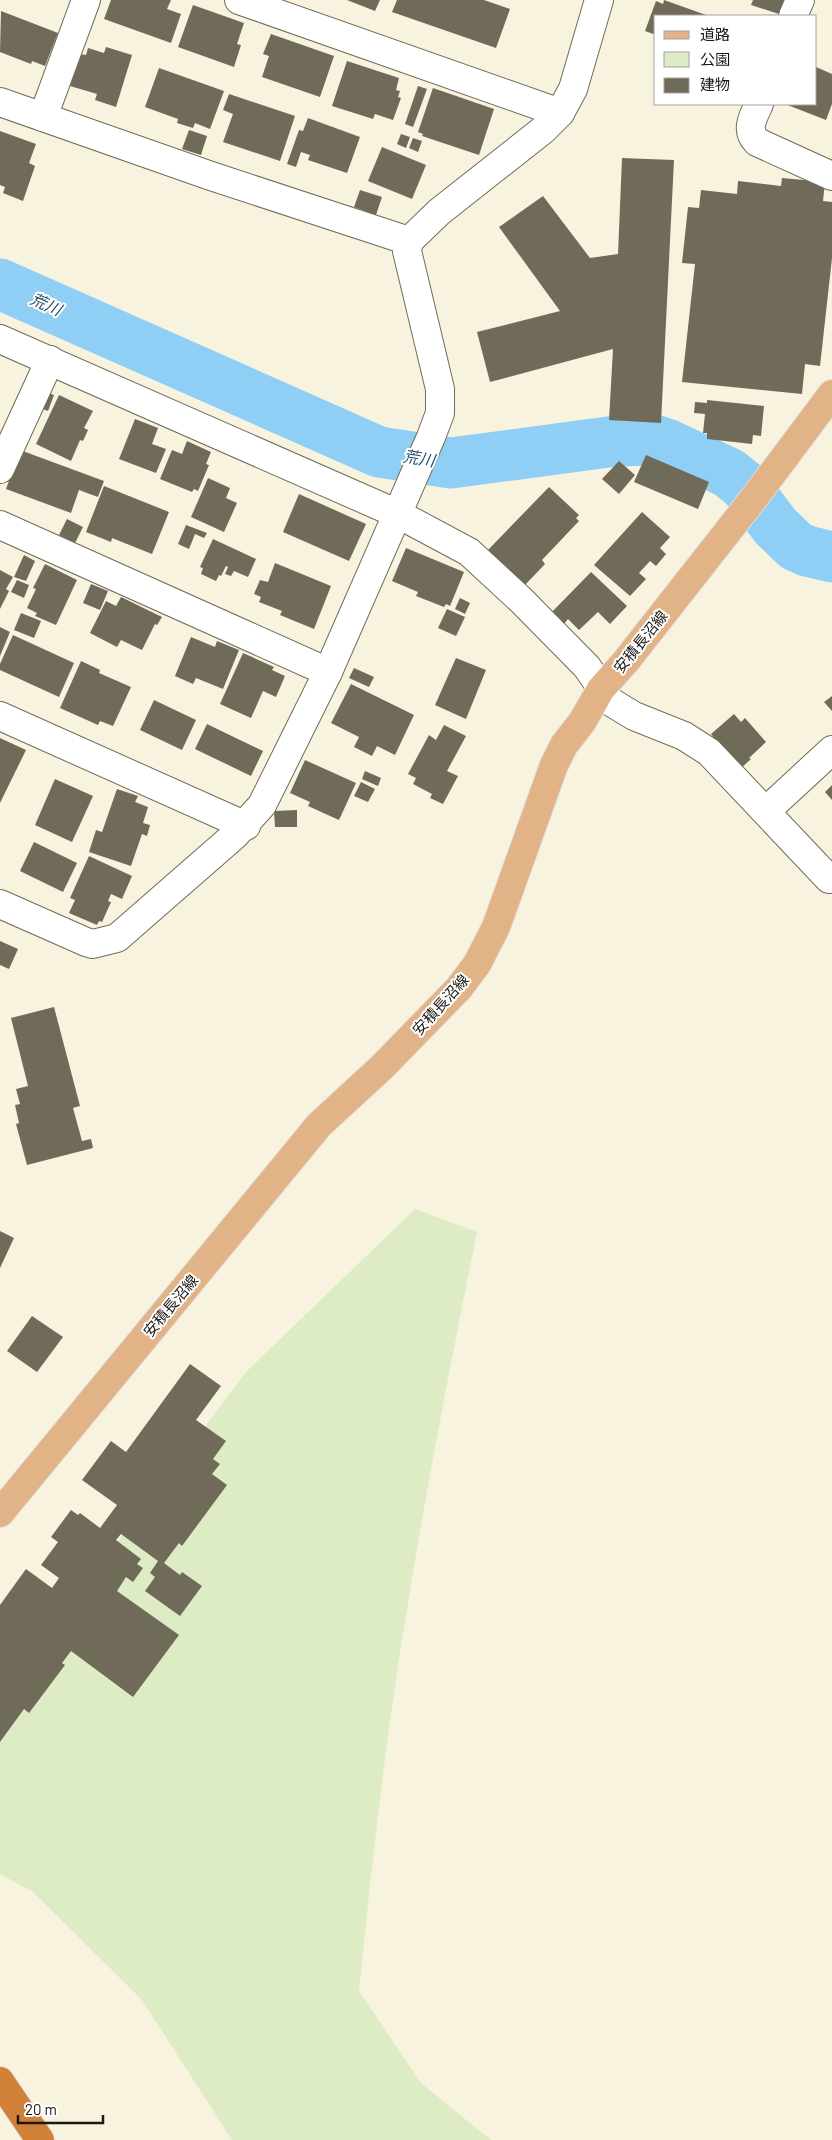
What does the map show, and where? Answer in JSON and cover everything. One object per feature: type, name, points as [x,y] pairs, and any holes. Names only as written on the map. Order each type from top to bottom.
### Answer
[{"type":"highway","points":[[0,2080],[40,2140]]},
{"type":"main road","name":"安積長沼線","points":[[0,1512],[302,1144],[337,1107],[415,1034],[459,988],[476,964],[496,928],[554,765],[564,745],[582,722],[601,689],[632,654],[754,498],[832,394]]},
{"type":"street","points":[[43,117],[86,0]]},
{"type":"street","points":[[239,0],[560,113]]},
{"type":"street","points":[[0,904],[86,942],[93,944],[118,938],[246,826],[262,805],[328,672],[431,438],[440,407],[440,389],[436,367],[407,251],[409,242],[439,212],[543,130],[560,113],[572,89],[600,0]]},
{"type":"street","points":[[793,15],[800,0]]},
{"type":"street","points":[[0,102],[220,179],[409,242]]},
{"type":"street","points":[[759,105],[750,126],[752,137],[757,142],[832,176]]},
{"type":"street","points":[[0,338],[398,514],[469,552],[521,600],[587,667],[601,689],[619,708],[684,736],[709,752],[829,879],[832,876]]},
{"type":"street","points":[[0,469],[50,360]]},
{"type":"street","points":[[0,524],[328,672]]},
{"type":"street","points":[[0,716],[246,826]]},
{"type":"street","points":[[766,811],[832,750]]},
{"type":"green space","points":[[415,1209],[477,1232],[438,1433],[403,1634],[378,1812],[359,1991],[421,2083],[491,2140],[232,2140],[142,2000],[33,1892],[0,1874],[0,1682],[69,1606],[246,1372]]},
{"type":"building","points":[[111,0],[171,0],[167,9],[181,14],[171,43],[104,19]]},
{"type":"building","points":[[347,0],[380,0],[375,11]]},
{"type":"building","points":[[397,0],[484,0],[510,9],[496,48],[392,12]]},
{"type":"building","points":[[664,0],[706,15],[654,15],[654,34],[645,31],[656,1],[663,4]]},
{"type":"building","points":[[753,0],[787,0],[782,15],[751,5]]},
{"type":"building","points":[[193,5],[244,23],[237,44],[241,45],[234,67],[178,47]]},
{"type":"building","points":[[1,11],[58,33],[45,66],[32,61],[31,64],[0,52]]},
{"type":"building","points":[[271,34],[334,56],[320,97],[262,77],[269,56],[263,54]]},
{"type":"building","points":[[106,47],[132,55],[116,107],[95,100],[97,94],[70,86],[80,54],[86,55],[88,48],[104,53]]},
{"type":"building","points":[[347,61],[399,78],[396,90],[400,91],[398,97],[401,98],[393,120],[375,114],[373,119],[332,106]]},
{"type":"building","points":[[817,67],[832,74],[832,104],[826,120],[788,105],[817,105]]},
{"type":"building","points":[[159,68],[224,91],[210,129],[195,123],[193,128],[177,123],[178,119],[145,107]]},
{"type":"building","points":[[418,86],[427,89],[413,127],[405,124]]},
{"type":"building","points":[[433,88],[494,109],[479,155],[422,136],[423,134],[418,132]]},
{"type":"building","points":[[229,94],[295,116],[280,161],[223,142],[233,114],[223,110]]},
{"type":"building","points":[[308,118],[360,137],[347,173],[308,160],[310,155],[301,152],[296,167],[287,164],[299,130],[303,131]]},
{"type":"building","points":[[189,130],[207,136],[201,155],[182,149]]},
{"type":"building","points":[[0,131],[36,144],[29,163],[35,166],[23,201],[3,193],[5,187],[0,185]]},
{"type":"building","points":[[401,134],[410,137],[406,148],[397,144]]},
{"type":"building","points":[[413,138],[422,141],[418,152],[409,148]]},
{"type":"building","points":[[382,147],[426,165],[412,199],[368,181]]},
{"type":"building","points":[[622,158],[674,160],[661,423],[609,420],[613,349],[490,382],[477,332],[560,311],[499,227],[543,196],[590,258],[618,254]]},
{"type":"building","points":[[782,178],[825,182],[823,201],[832,202],[832,258],[820,366],[805,364],[802,394],[682,382],[695,264],[682,263],[688,207],[699,208],[701,190],[737,194],[738,181],[781,186]]},
{"type":"building","points":[[360,190],[382,197],[376,215],[354,207]]},
{"type":"building","points":[[46,392],[54,395],[48,411],[40,408]]},
{"type":"building","points":[[59,395],[93,411],[84,428],[88,430],[83,441],[80,440],[71,461],[36,444]]},
{"type":"building","points":[[707,400],[764,406],[761,436],[753,435],[752,444],[707,439],[707,433],[703,433],[705,414],[694,413],[695,402],[707,403]]},
{"type":"building","points":[[135,419],[158,428],[152,444],[166,449],[156,473],[119,459]]},
{"type":"building","points":[[187,441],[211,452],[206,464],[209,465],[198,491],[194,489],[192,492],[160,479],[172,450],[182,454]]},
{"type":"building","points":[[20,450],[104,481],[98,497],[79,490],[71,513],[6,489]]},
{"type":"building","points":[[646,455],[709,482],[698,509],[634,482]]},
{"type":"building","points":[[619,461],[635,475],[619,494],[602,479]]},
{"type":"building","points":[[208,478],[230,488],[226,498],[237,503],[224,532],[191,517]]},
{"type":"building","points":[[104,486],[169,512],[152,554],[112,538],[111,542],[86,532]]},
{"type":"building","points":[[549,487],[579,515],[576,518],[579,521],[542,560],[545,564],[525,585],[488,550]]},
{"type":"building","points":[[299,494],[366,524],[349,561],[283,532]]},
{"type":"building","points":[[642,512],[670,537],[660,548],[666,554],[656,566],[650,561],[639,573],[646,579],[630,596],[594,565]]},
{"type":"building","points":[[67,519],[83,527],[75,543],[59,535]]},
{"type":"building","points":[[186,525],[207,533],[204,538],[195,534],[189,549],[178,544]]},
{"type":"building","points":[[213,539],[256,559],[248,577],[234,571],[231,576],[225,574],[228,567],[226,566],[216,581],[201,574],[203,568],[200,567]]},
{"type":"building","points":[[406,548],[464,572],[450,606],[446,604],[444,607],[416,596],[418,592],[392,581]]},
{"type":"building","points":[[24,555],[35,561],[26,581],[14,577]]},
{"type":"building","points":[[275,563],[331,586],[314,629],[280,615],[282,611],[259,602],[261,597],[254,594],[260,580],[268,582]]},
{"type":"building","points":[[45,564],[77,580],[56,625],[35,616],[37,613],[27,608],[36,589],[33,588]]},
{"type":"building","points":[[0,570],[13,577],[6,589],[9,591],[0,609]]},
{"type":"building","points":[[591,572],[627,606],[610,624],[598,612],[579,630],[568,619],[563,625],[551,613]]},
{"type":"building","points":[[17,580],[29,585],[24,598],[11,592]]},
{"type":"building","points":[[91,584],[108,591],[100,610],[83,603]]},
{"type":"building","points":[[121,597],[162,617],[157,625],[155,624],[142,650],[121,640],[117,647],[90,633],[106,601],[116,606]]},
{"type":"building","points":[[460,598],[470,603],[465,614],[455,609]]},
{"type":"building","points":[[447,609],[465,617],[456,636],[438,628]]},
{"type":"building","points":[[21,613],[41,621],[34,638],[14,630]]},
{"type":"building","points":[[0,627],[10,632],[0,656]]},
{"type":"building","points":[[13,635],[74,663],[59,697],[0,670],[0,664]]},
{"type":"building","points":[[191,637],[215,647],[217,641],[239,650],[223,689],[196,678],[193,684],[175,676]]},
{"type":"building","points":[[243,653],[274,667],[272,670],[285,676],[276,697],[263,691],[251,718],[220,704]]},
{"type":"building","points":[[456,658],[486,670],[466,719],[435,705]]},
{"type":"building","points":[[81,661],[100,670],[99,673],[131,687],[113,726],[100,721],[98,725],[60,708]]},
{"type":"building","points":[[354,668],[374,677],[369,687],[349,678]]},
{"type":"building","points":[[351,684],[414,715],[395,755],[377,746],[372,756],[354,747],[359,737],[331,723]]},
{"type":"building","points":[[832,696],[832,711],[824,702]]},
{"type":"building","points":[[154,700],[196,720],[182,750],[140,730]]},
{"type":"building","points":[[734,714],[741,722],[745,718],[766,742],[739,770],[713,740],[715,739],[711,734]]},
{"type":"building","points":[[207,724],[263,751],[251,776],[195,749]]},
{"type":"building","points":[[444,725],[466,736],[447,771],[458,776],[443,804],[430,798],[432,794],[413,784],[416,778],[408,774],[429,735],[436,740]]},
{"type":"building","points":[[0,738],[26,750],[0,803]]},
{"type":"building","points":[[305,760],[356,783],[339,820],[308,806],[310,802],[290,793]]},
{"type":"building","points":[[365,771],[381,778],[378,786],[362,779]]},
{"type":"building","points":[[55,779],[93,796],[72,842],[35,825]]},
{"type":"building","points":[[361,782],[375,789],[368,802],[354,796]]},
{"type":"building","points":[[832,785],[832,800],[825,792]]},
{"type":"building","points":[[117,789],[138,796],[135,802],[148,807],[143,823],[150,825],[147,836],[142,834],[131,866],[89,852],[96,830],[102,832]]},
{"type":"building","points":[[297,810],[297,827],[275,827],[274,811]]},
{"type":"building","points":[[34,842],[77,863],[63,892],[20,871]]},
{"type":"building","points":[[89,856],[132,876],[122,899],[111,894],[108,901],[111,902],[102,922],[99,921],[97,925],[69,913],[75,900],[70,898]]},
{"type":"building","points":[[0,941],[18,949],[9,969],[0,965]]},
{"type":"building","points":[[54,1007],[80,1106],[73,1108],[82,1141],[91,1139],[93,1148],[27,1165],[16,1124],[19,1123],[15,1105],[20,1104],[16,1089],[28,1086],[11,1018]]},
{"type":"building","points":[[0,1231],[14,1238],[0,1268]]},
{"type":"building","points":[[32,1316],[63,1337],[37,1372],[7,1351]]},
{"type":"building","points":[[190,1364],[221,1386],[196,1420],[226,1441],[213,1459],[220,1464],[212,1474],[227,1485],[182,1546],[179,1543],[164,1563],[180,1575],[182,1572],[202,1586],[180,1616],[145,1591],[155,1577],[150,1573],[158,1561],[121,1534],[116,1540],[141,1559],[137,1564],[143,1568],[133,1582],[126,1577],[117,1591],[179,1635],[133,1697],[71,1651],[62,1663],[65,1665],[29,1713],[24,1709],[0,1742],[0,1605],[26,1569],[52,1588],[59,1578],[41,1565],[58,1542],[51,1537],[71,1510],[78,1515],[80,1513],[100,1528],[117,1505],[82,1480],[111,1441],[126,1452]]},
{"type":"waterway","name":"荒川","points":[[0,284],[379,452],[451,463],[616,441],[654,440],[729,473],[744,485],[776,527],[796,546],[807,551],[832,557]]}]
